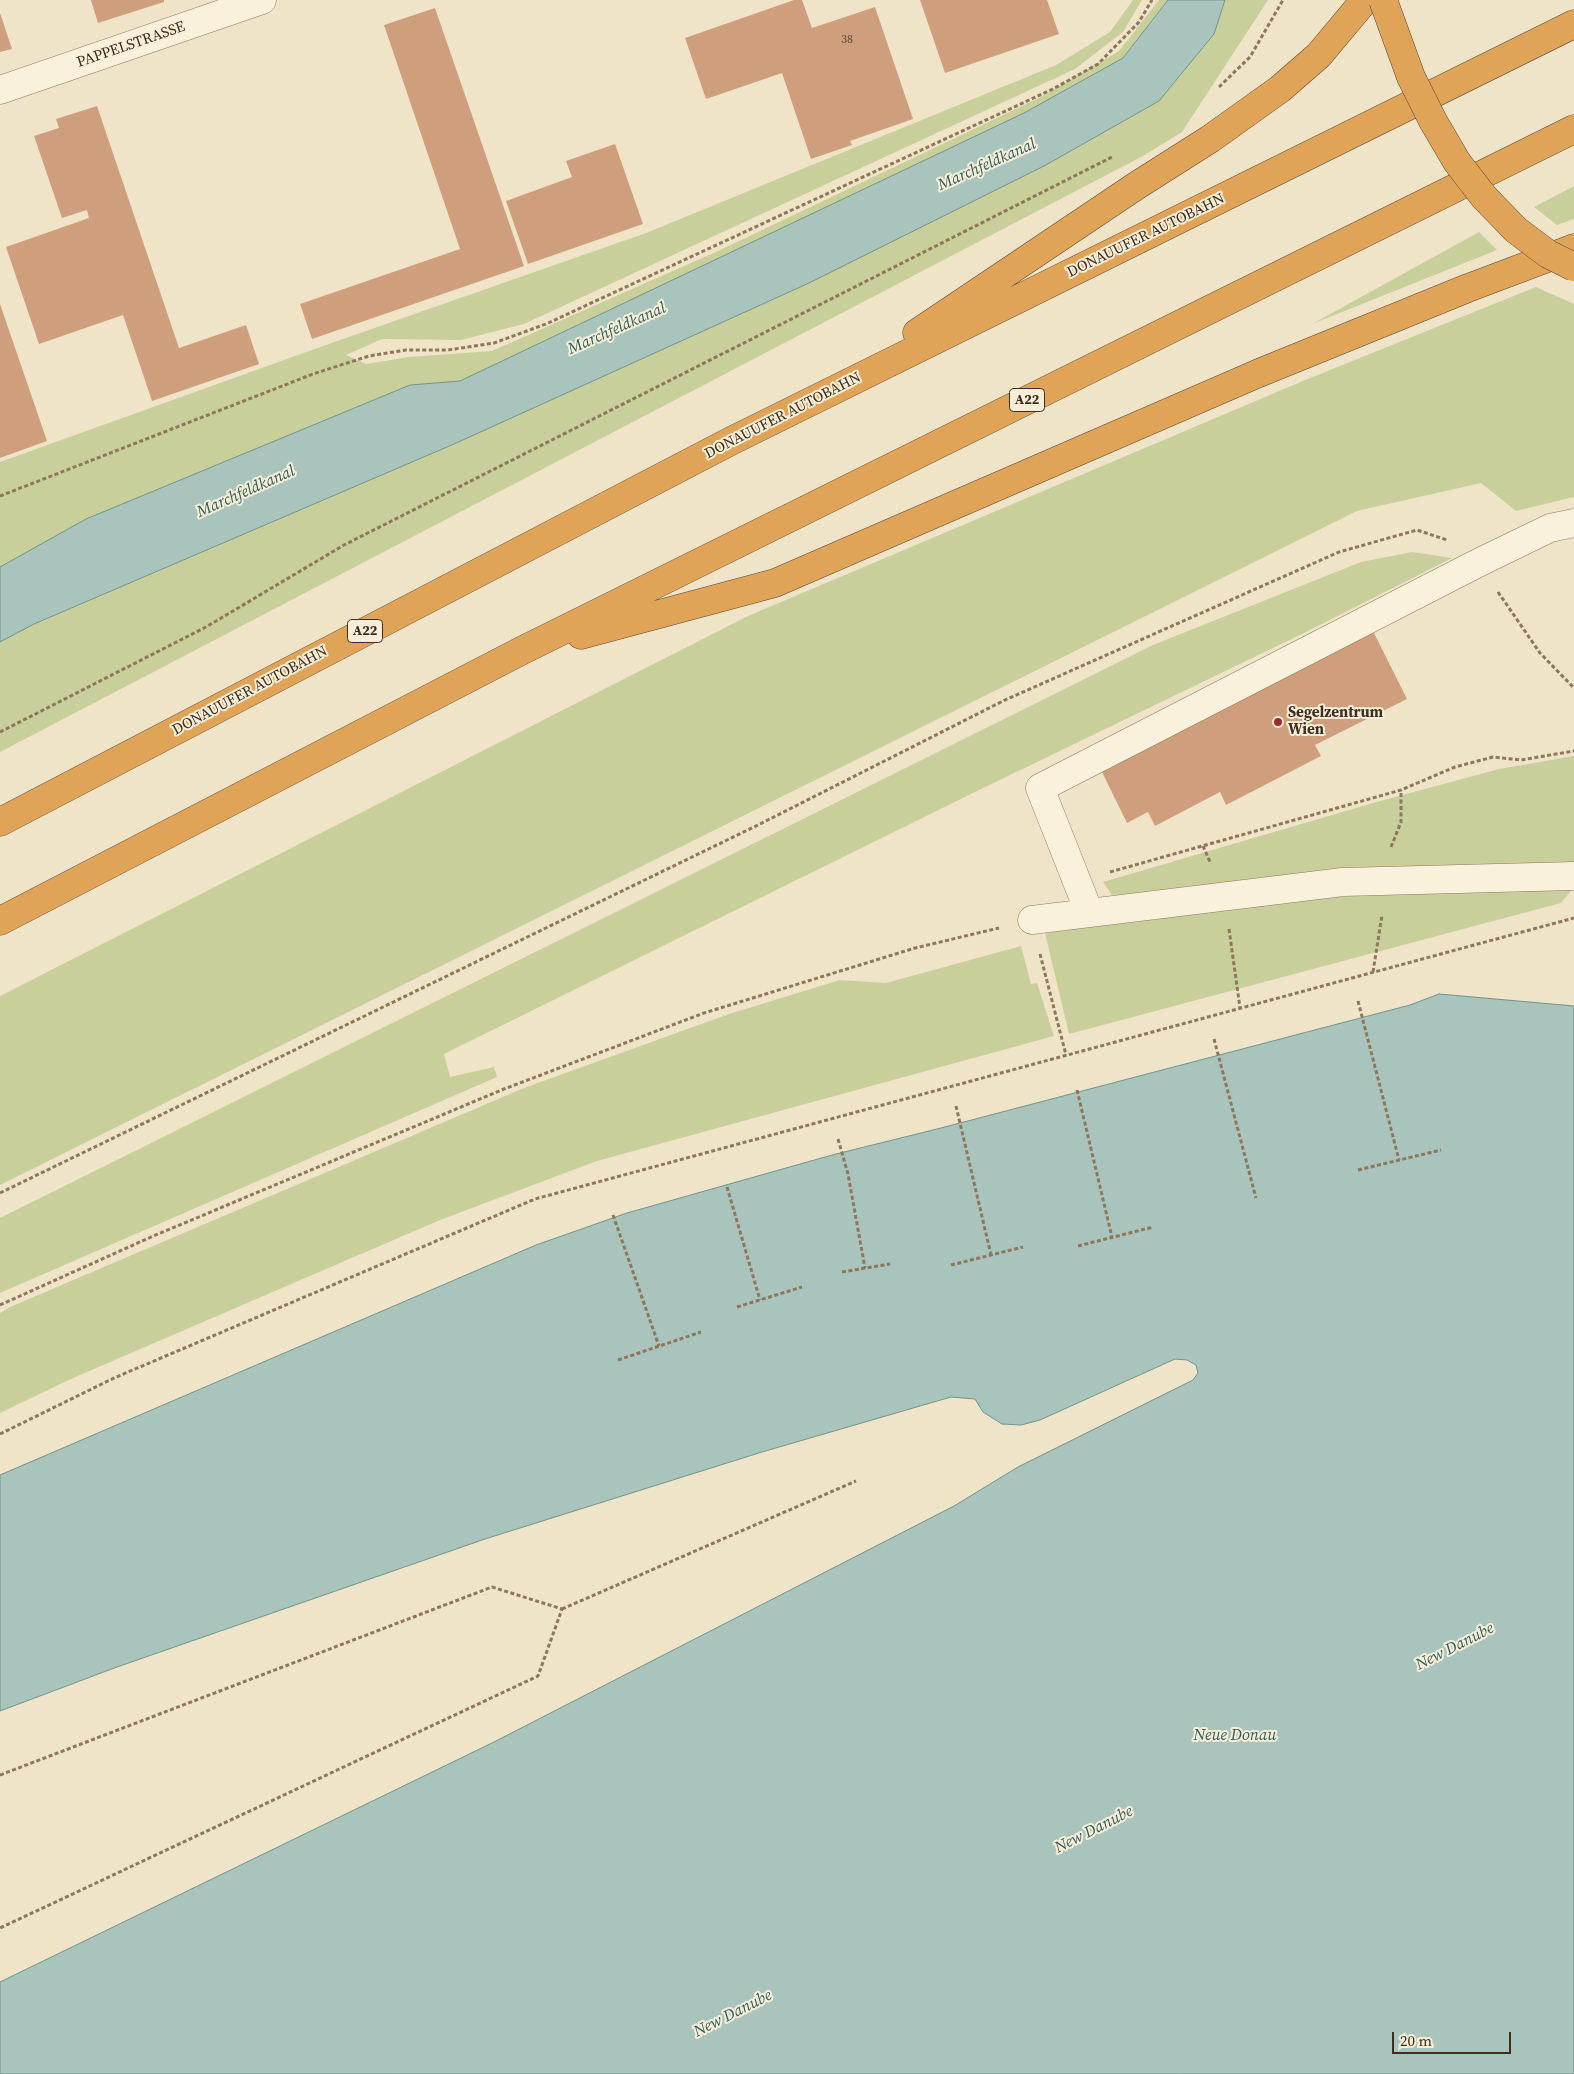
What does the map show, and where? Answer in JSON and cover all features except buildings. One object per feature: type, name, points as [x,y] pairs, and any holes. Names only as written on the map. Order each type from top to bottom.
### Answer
[{"type":"highway","points":[[828,394],[1136,186],[1210,140],[1280,89],[1319,54],[1365,0]]},
{"type":"highway","points":[[1383,0],[1411,76],[1433,121],[1457,162],[1484,196],[1516,230],[1548,254],[1574,267]]},
{"type":"highway","name":"DONAUUFER AUTOBAHN","points":[[0,822],[731,441],[1574,24]]},
{"type":"highway","name":"A22","points":[[0,921],[522,651],[1574,129]]},
{"type":"highway","points":[[522,651],[775,582],[1259,373],[1468,288],[1574,248]]},
{"type":"street","name":"PAPPELSTRASSE","points":[[0,90],[262,0]]},
{"type":"street","points":[[1089,912],[1040,788],[1478,563],[1550,528],[1574,523]]},
{"type":"street","points":[[1032,920],[1343,882],[1574,876]]},
{"type":"path","points":[[0,496],[312,374],[369,356],[406,350],[448,350],[494,343],[546,324],[1052,89],[1098,64],[1139,22],[1152,0]]},
{"type":"path","points":[[1217,89],[1250,57],[1283,0]]},
{"type":"path","points":[[0,732],[206,627],[353,540],[1115,156]]},
{"type":"path","points":[[0,1193],[758,825],[1005,700],[1339,552],[1417,530],[1451,541],[1478,563],[1540,653],[1574,688]]},
{"type":"path","points":[[1077,881],[1401,790],[1455,767],[1493,757],[1521,760],[1574,751]]},
{"type":"path","points":[[1225,896],[1240,1008]]},
{"type":"path","points":[[0,1434],[114,1378],[535,1200],[1574,918]]},
{"type":"path","points":[[0,1305],[160,1233],[504,1089],[704,1013],[915,948],[1032,920],[1066,1055]]},
{"type":"path","points":[[1358,1001],[1399,1160]]},
{"type":"path","points":[[1214,1039],[1256,1198]]},
{"type":"path","points":[[1076,1090],[1112,1237]]},
{"type":"path","points":[[956,1106],[991,1255]]},
{"type":"path","points":[[838,1139],[848,1174],[865,1268]]},
{"type":"path","points":[[1358,1170],[1440,1150]]},
{"type":"path","points":[[727,1187],[760,1300]]},
{"type":"path","points":[[612,1216],[659,1346]]},
{"type":"path","points":[[1078,1246],[1153,1227]]},
{"type":"path","points":[[951,1265],[1024,1247]]},
{"type":"path","points":[[842,1272],[890,1264]]},
{"type":"path","points":[[737,1307],[802,1287]]},
{"type":"path","points":[[618,1360],[701,1332]]},
{"type":"path","points":[[0,1775],[492,1587],[562,1609],[856,1481]]},
{"type":"path","points":[[0,1928],[538,1676],[562,1609]]},
{"type":"green space","points":[[1133,0],[1142,0],[1123,32],[1075,69],[524,324],[461,340],[382,339],[346,355],[366,364],[409,357],[492,351],[718,251],[1039,98],[1119,51],[1159,0],[1168,0],[1123,58],[1024,113],[460,381],[410,385],[86,519],[0,567],[0,462],[646,233],[1056,65],[1110,32]]},
{"type":"green space","points":[[1225,0],[1268,0],[1182,132],[1143,156],[0,752],[0,642],[34,624],[454,444],[809,283],[1044,166],[1159,101],[1214,34]]},
{"type":"green space","points":[[1574,186],[1574,219],[1557,225],[1534,207]]},
{"type":"green space","points":[[1479,232],[1497,250],[1312,324]]},
{"type":"green space","points":[[1536,287],[1574,304],[1574,497],[1516,511],[1481,483],[1357,511],[0,1185],[0,996],[748,616],[1310,378]]},
{"type":"green space","points":[[1412,552],[1452,558],[1306,632],[977,791],[444,1054],[450,1077],[494,1067],[497,1077],[0,1293],[0,1218],[1153,645],[1361,562]]},
{"type":"green space","points":[[1574,756],[1574,867],[1178,893],[1112,895],[1103,882],[1373,803],[1499,769]]},
{"type":"green space","points":[[1562,882],[1571,891],[1561,903],[1069,1034],[1045,933],[1264,902]]},
{"type":"green space","points":[[1021,946],[1031,984],[1037,983],[1054,1036],[597,1161],[440,1220],[73,1378],[0,1413],[0,1313],[10,1307],[524,1088],[729,1014],[840,980],[886,983]]},
{"type":"water","name":"Marchfeldkanal","points":[[1168,0],[1225,0],[1214,34],[1159,101],[1044,166],[809,283],[454,444],[34,624],[0,642],[0,567],[86,519],[410,385],[460,381],[1024,113],[1123,58]]},
{"type":"water","name":"Neue Donau","points":[[1439,994],[1574,1006],[1574,2074],[0,2074],[0,1982],[494,1742],[954,1506],[1018,1467],[1193,1380],[1198,1373],[1196,1365],[1187,1360],[1175,1359],[1040,1420],[1021,1425],[1002,1424],[983,1412],[975,1399],[951,1397],[762,1452],[485,1539],[117,1667],[0,1711],[0,1475],[536,1245],[627,1213],[832,1155],[1410,1005]]},
{"type":"place","name":"Segelzentrum Wien","points":[[1278,722]]},
{"type":"water label","name":"New Danube","points":[[1455,1647]]},
{"type":"water label","name":"New Danube","points":[[1094,1830]]},
{"type":"water label","name":"New Danube","points":[[733,2014]]}]
